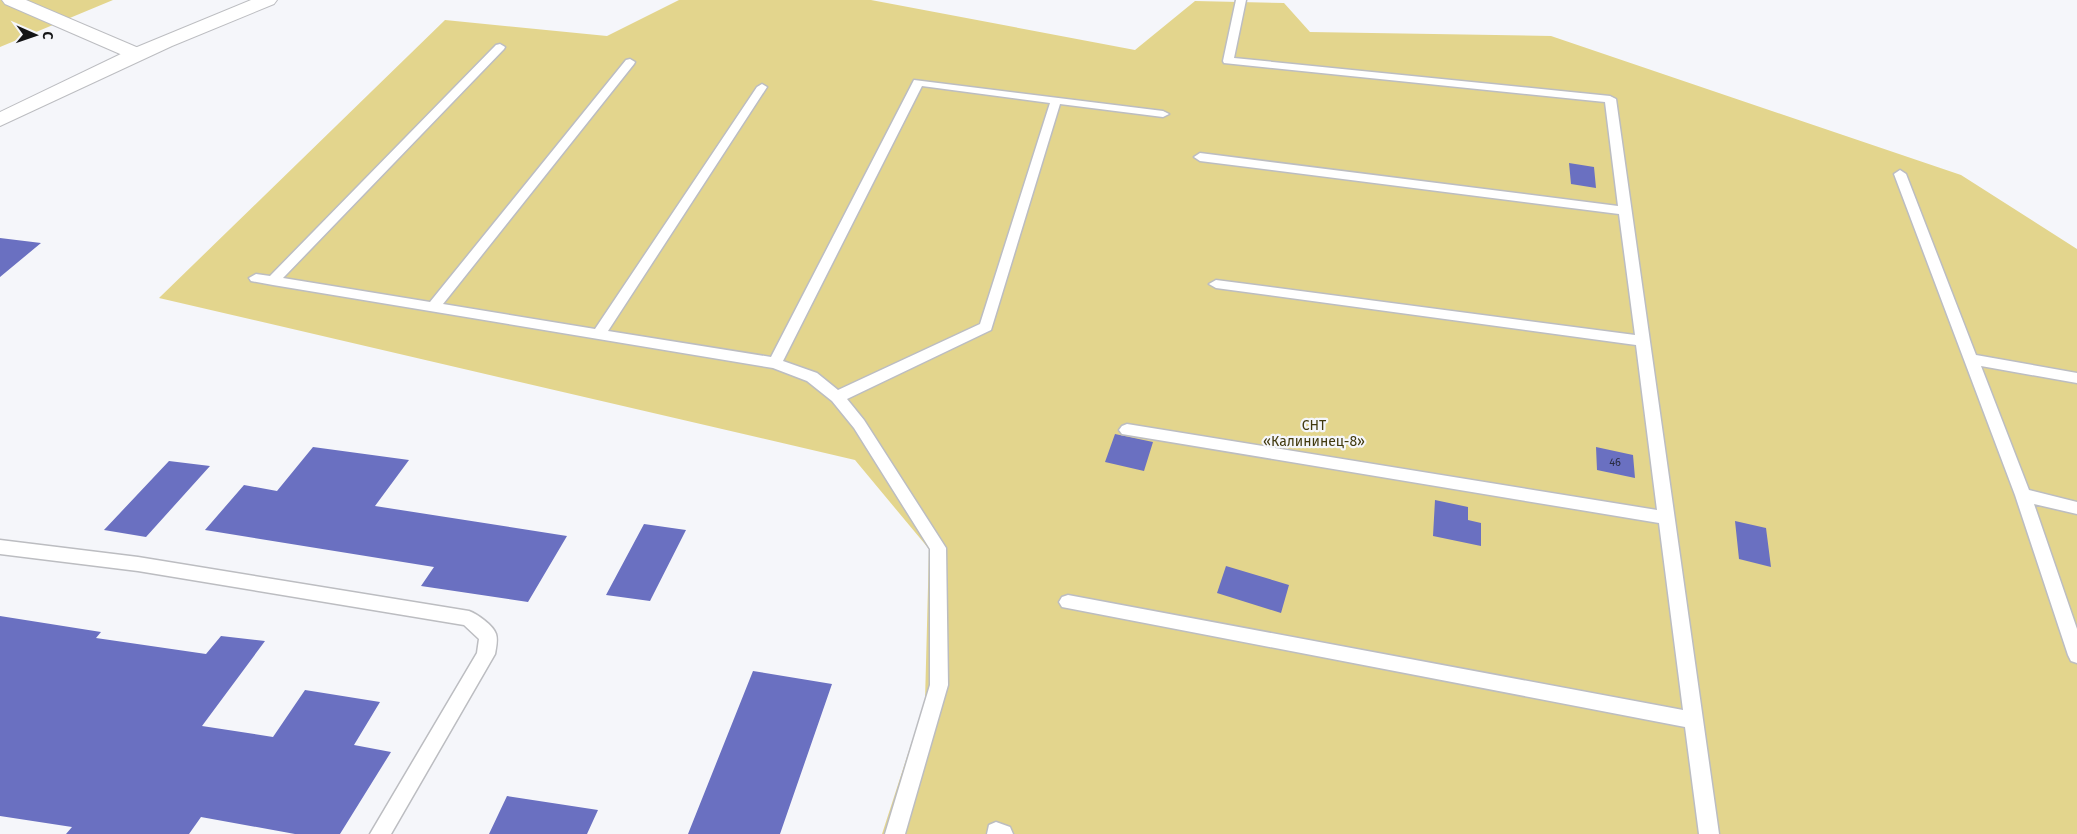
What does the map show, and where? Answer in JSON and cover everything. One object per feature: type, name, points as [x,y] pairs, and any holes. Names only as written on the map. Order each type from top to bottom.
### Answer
[{"type":"main road","points":[[11,0],[134,53]]},
{"type":"main road","points":[[0,120],[134,53],[207,22],[268,0]]},
{"type":"lane","points":[[1241,0],[1228,61],[1610,99],[1709,834]]},
{"type":"lane","points":[[273,281],[500,47]]},
{"type":"lane","points":[[433,307],[630,62]]},
{"type":"lane","points":[[776,363],[918,82],[1162,114]]},
{"type":"lane","points":[[599,333],[762,87]]},
{"type":"lane","points":[[837,397],[986,327],[1056,100]]},
{"type":"lane","points":[[1200,156],[1625,211]]},
{"type":"lane","points":[[1900,174],[2023,495],[2077,655]]},
{"type":"lane","points":[[256,278],[776,363],[812,377],[837,397],[859,424],[938,548],[939,685],[894,834]]},
{"type":"lane","points":[[1216,284],[1642,341]]},
{"type":"lane","points":[[1971,360],[2077,378]]},
{"type":"lane","points":[[1127,430],[1666,518]]},
{"type":"lane","points":[[2023,495],[2077,508]]},
{"type":"lane","points":[[0,547],[138,564],[469,618],[488,636],[486,654],[380,834]]},
{"type":"lane","points":[[1068,602],[1694,720]]},
{"type":"green space","points":[[0,0],[113,0],[0,47]]},
{"type":"green space","name":"СНТ «Калининец-8»","points":[[679,0],[871,0],[1135,50],[1195,1],[1284,3],[1310,32],[1551,36],[1961,175],[2077,249],[2077,834],[882,834],[925,701],[929,549],[855,460],[159,298],[445,20],[607,36]]},
{"type":"building","points":[[1569,163],[1594,167],[1596,188],[1571,184]]},
{"type":"building","points":[[0,238],[41,243],[0,277]]},
{"type":"building","points":[[1115,434],[1153,442],[1144,471],[1105,462]]},
{"type":"building","points":[[313,447],[409,460],[375,506],[567,536],[528,602],[421,586],[434,567],[205,530],[244,485],[277,491]]},
{"type":"building","points":[[1596,447],[1633,455],[1635,478],[1597,470]]},
{"type":"building","points":[[169,461],[210,466],[146,537],[104,530]]},
{"type":"building","points":[[1435,500],[1468,507],[1468,520],[1481,523],[1481,546],[1433,536]]},
{"type":"building","points":[[1735,521],[1766,528],[1771,567],[1739,559]]},
{"type":"building","points":[[644,524],[686,530],[650,601],[606,595]]},
{"type":"building","points":[[1226,566],[1289,585],[1281,613],[1217,593]]},
{"type":"building","points":[[0,616],[101,632],[96,638],[206,654],[221,636],[265,641],[202,726],[273,737],[305,690],[380,702],[354,745],[391,752],[340,834],[295,834],[201,817],[189,834],[66,834],[72,827],[0,816]]},
{"type":"building","points":[[753,671],[832,684],[780,834],[688,834]]},
{"type":"building","points":[[507,796],[598,810],[587,834],[489,834]]}]
